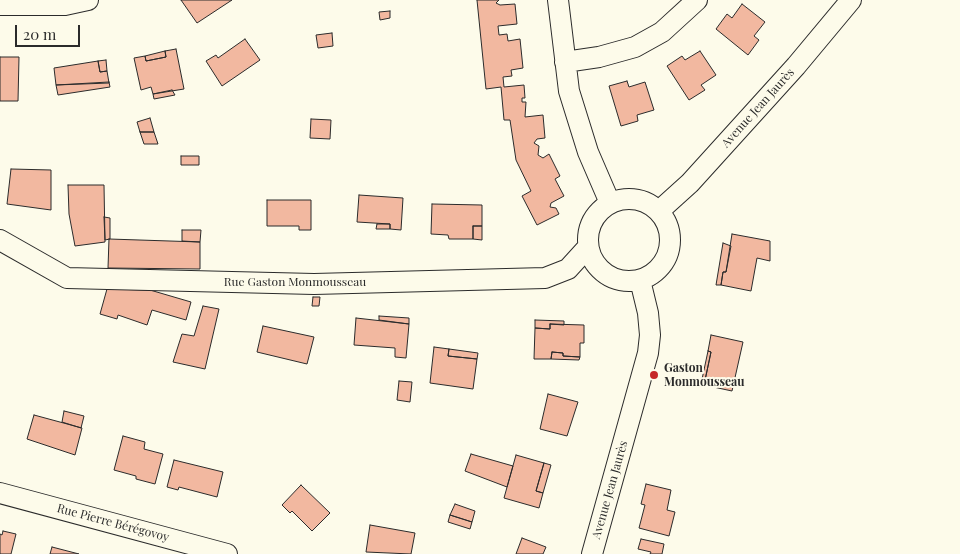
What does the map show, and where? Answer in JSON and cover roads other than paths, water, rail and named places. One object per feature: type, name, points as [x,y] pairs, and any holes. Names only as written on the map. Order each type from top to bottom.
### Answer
[{"type":"street","points":[[0,5],[65,5],[88,0]]},
{"type":"street","points":[[558,0],[569,91],[588,152],[610,203]]},
{"type":"street","points":[[565,62],[599,57],[635,47],[662,32],[697,0]]},
{"type":"street","name":"Avenue Jean Jaurès","points":[[659,211],[690,183],[796,66],[851,0]]},
{"type":"street","points":[[623,199],[636,199],[648,203],[659,211],[666,221],[670,233],[670,245],[667,257],[652,275],[640,280],[626,281],[613,278],[601,271],[593,260],[588,247],[588,234],[592,221],[600,211],[610,203],[623,199]]},
{"type":"street","name":"Rue Gaston Monmousseau","points":[[0,240],[67,278],[314,284],[545,278],[568,270],[588,247]]},
{"type":"street","name":"Avenue Jean Jaurès","points":[[592,554],[648,352],[650,335],[648,313],[640,280]]},
{"type":"street","name":"Rue Pierre Bérégovoy","points":[[0,493],[226,554]]},
{"type":"place","name":"Gaston Monmousseau","points":[[654,375]]}]
